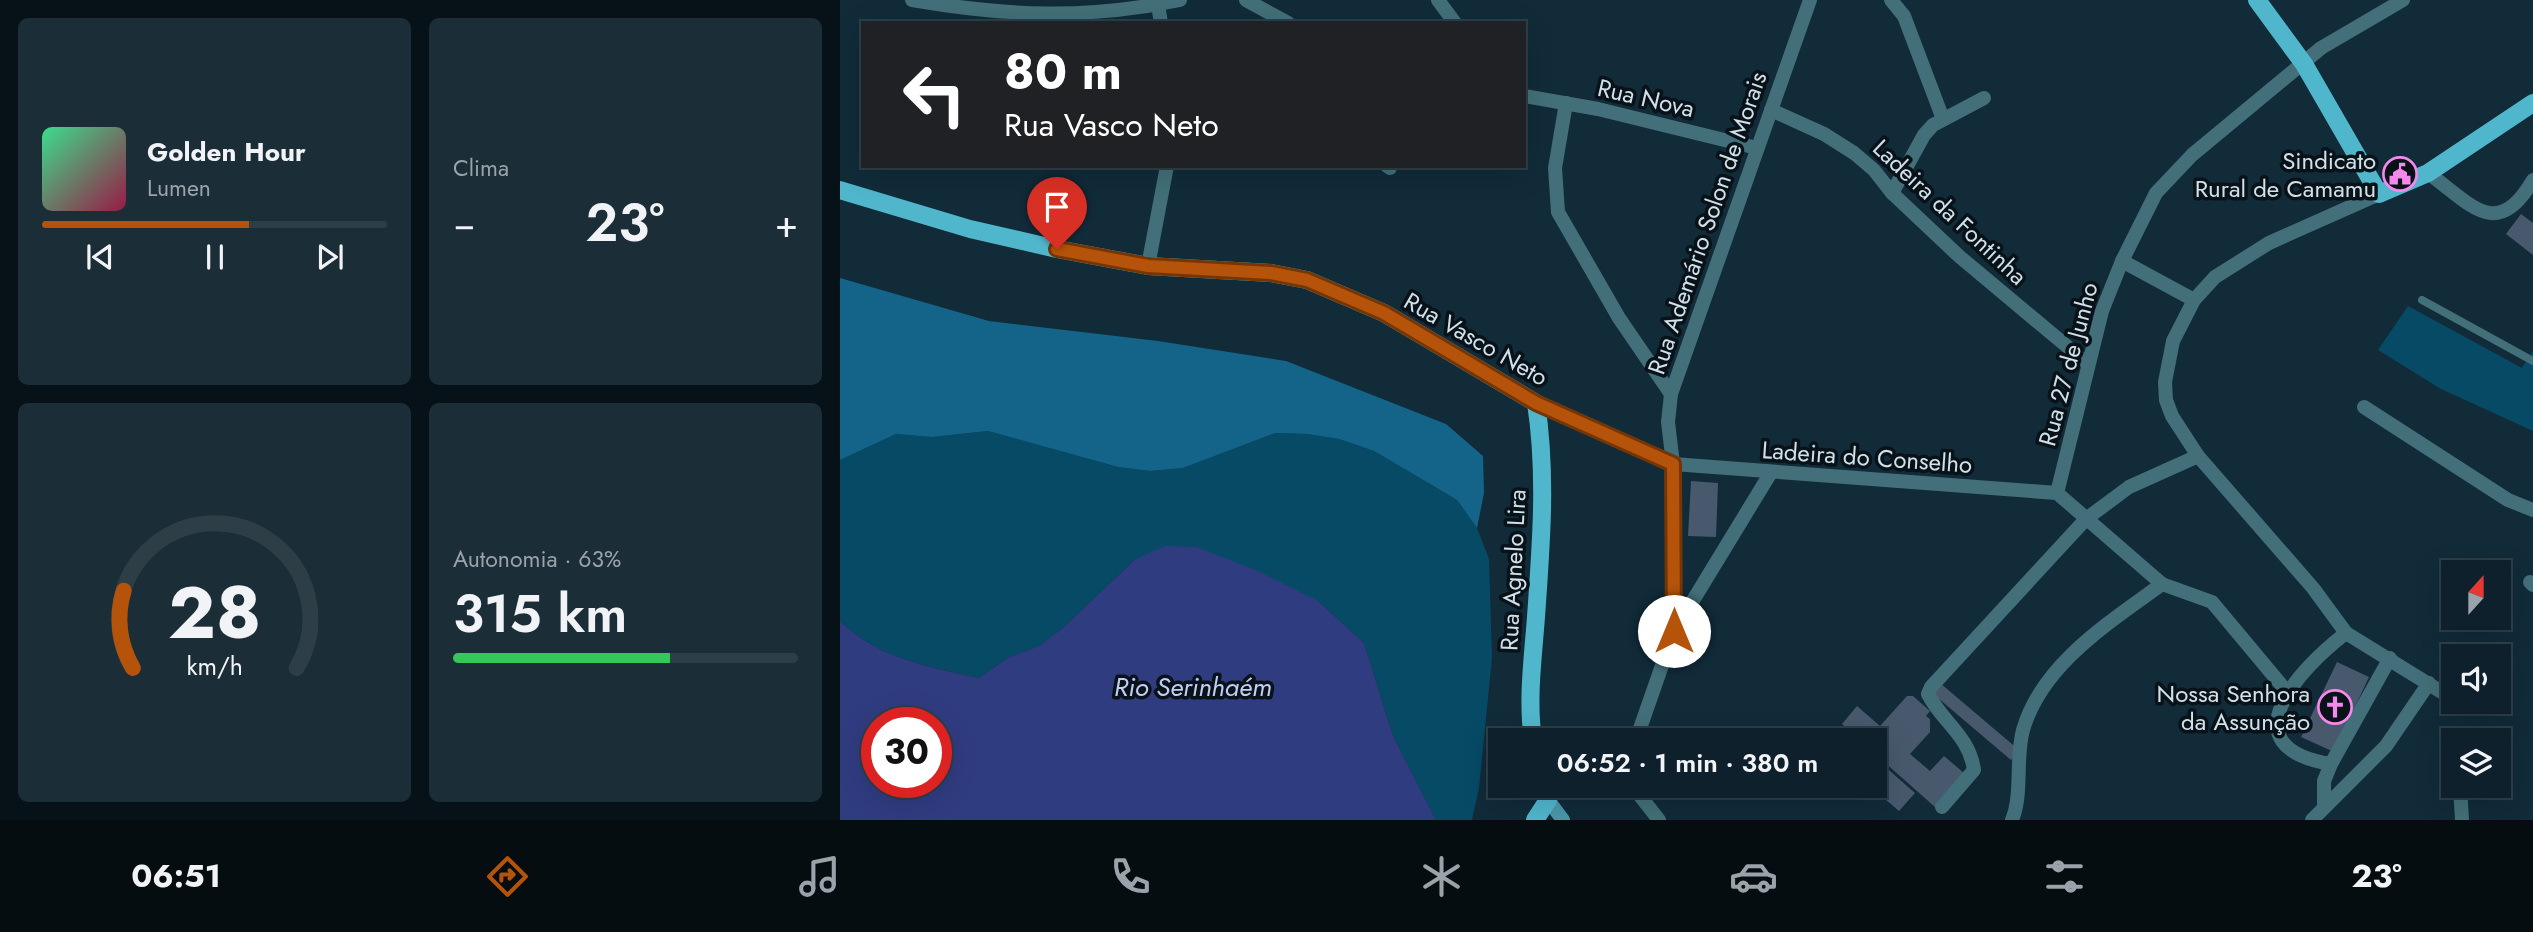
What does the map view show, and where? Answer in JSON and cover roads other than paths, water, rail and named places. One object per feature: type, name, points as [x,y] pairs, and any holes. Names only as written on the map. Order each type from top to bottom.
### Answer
[{"type":"main road","points":[[2257,0],[2304,64],[2379,194],[2428,173],[2533,103]]},
{"type":"main road","name":"Rua Vasco Neto","points":[[840,190],[970,229],[1148,266],[1271,273],[1307,280],[1384,313],[1536,403]]},
{"type":"main road","name":"Rua Agnelo Lira","points":[[1532,728],[1530,688],[1544,515],[1542,443],[1536,403]]},
{"type":"main road","points":[[1535,820],[1543,798]]},
{"type":"street","points":[[912,0],[1009,15],[1089,15],[1137,4],[1158,5],[1180,0]]},
{"type":"street","points":[[1089,15],[1096,0]]},
{"type":"street","points":[[1246,0],[1285,21]]},
{"type":"street","points":[[1438,0],[1454,21]]},
{"type":"street","name":"Rua Ademário Solon de Morais","points":[[1674,631],[1673,464],[1668,422],[1671,394],[1810,0]]},
{"type":"street","points":[[1891,0],[1904,16],[1943,119]]},
{"type":"street","name":"Rua 27 de Junho","points":[[2057,492],[2087,363],[2122,261],[2157,192],[2171,175],[2342,33],[2403,0]]},
{"type":"street","points":[[1158,5],[1161,21]]},
{"type":"street","name":"Rua Nova","points":[[1526,96],[1566,103],[1757,148]]},
{"type":"street","points":[[1892,193],[1924,135],[1943,119],[1984,98]]},
{"type":"street","points":[[1566,103],[1555,168],[1558,212],[1619,318],[1671,394]]},
{"type":"street","name":"Ladeira da Fontinha","points":[[1771,110],[1824,134],[1854,153],[1874,170],[1892,193],[2024,313],[2087,363]]},
{"type":"street","points":[[1148,266],[1167,168]]},
{"type":"street","points":[[2428,173],[2480,211],[2492,214],[2504,213],[2513,207],[2533,180]]},
{"type":"street","points":[[2379,194],[2269,243],[2215,277],[2194,300],[2173,341],[2165,382],[2172,416],[2198,456],[2313,588],[2346,633],[2390,657],[2441,690]]},
{"type":"street","points":[[2122,261],[2194,300]]},
{"type":"street","name":"Rua Vasco Neto","points":[[1536,403],[1673,464]]},
{"type":"street","points":[[2364,407],[2508,500],[2533,510]]},
{"type":"street","points":[[1942,807],[1974,770],[1957,728],[1928,694],[1931,687],[2086,519],[2129,487],[2198,456]]},
{"type":"street","name":"Ladeira do Conselho","points":[[1673,464],[1770,474],[2057,492]]},
{"type":"street","points":[[1640,728],[1674,631],[1770,474]]},
{"type":"street","points":[[2057,492],[2162,584],[2213,602],[2288,693]]},
{"type":"street","points":[[2012,820],[2016,811],[2017,768],[2023,729],[2041,695],[2074,652],[2162,584]]},
{"type":"street","points":[[2331,764],[2312,761],[2282,745],[2277,736],[2278,723],[2288,693],[2315,657],[2346,633]]},
{"type":"street","points":[[2323,806],[2324,781],[2331,764],[2390,657]]},
{"type":"street","points":[[2312,820],[2323,806],[2386,746],[2429,682]]},
{"type":"street","points":[[1548,798],[1563,820]]},
{"type":"street","points":[[1642,798],[1659,820]]},
{"type":"street","points":[[2461,798],[2462,820]]},
{"type":"lane","points":[[2421,300],[2533,361]]},
{"type":"water","name":"Rio Serinhaém","points":[[1165,546],[1196,547],[1258,571],[1318,601],[1364,643],[1393,736],[1436,820],[840,820],[840,621],[870,644],[887,652],[923,665],[979,678],[1009,657],[1039,646],[1064,627],[1134,560]]},
{"type":"place","name":"Sindicato Rural de Camamu","points":[[2400,174]]},
{"type":"place","name":"Nossa Senhora da Assunção","points":[[2335,707]]}]
